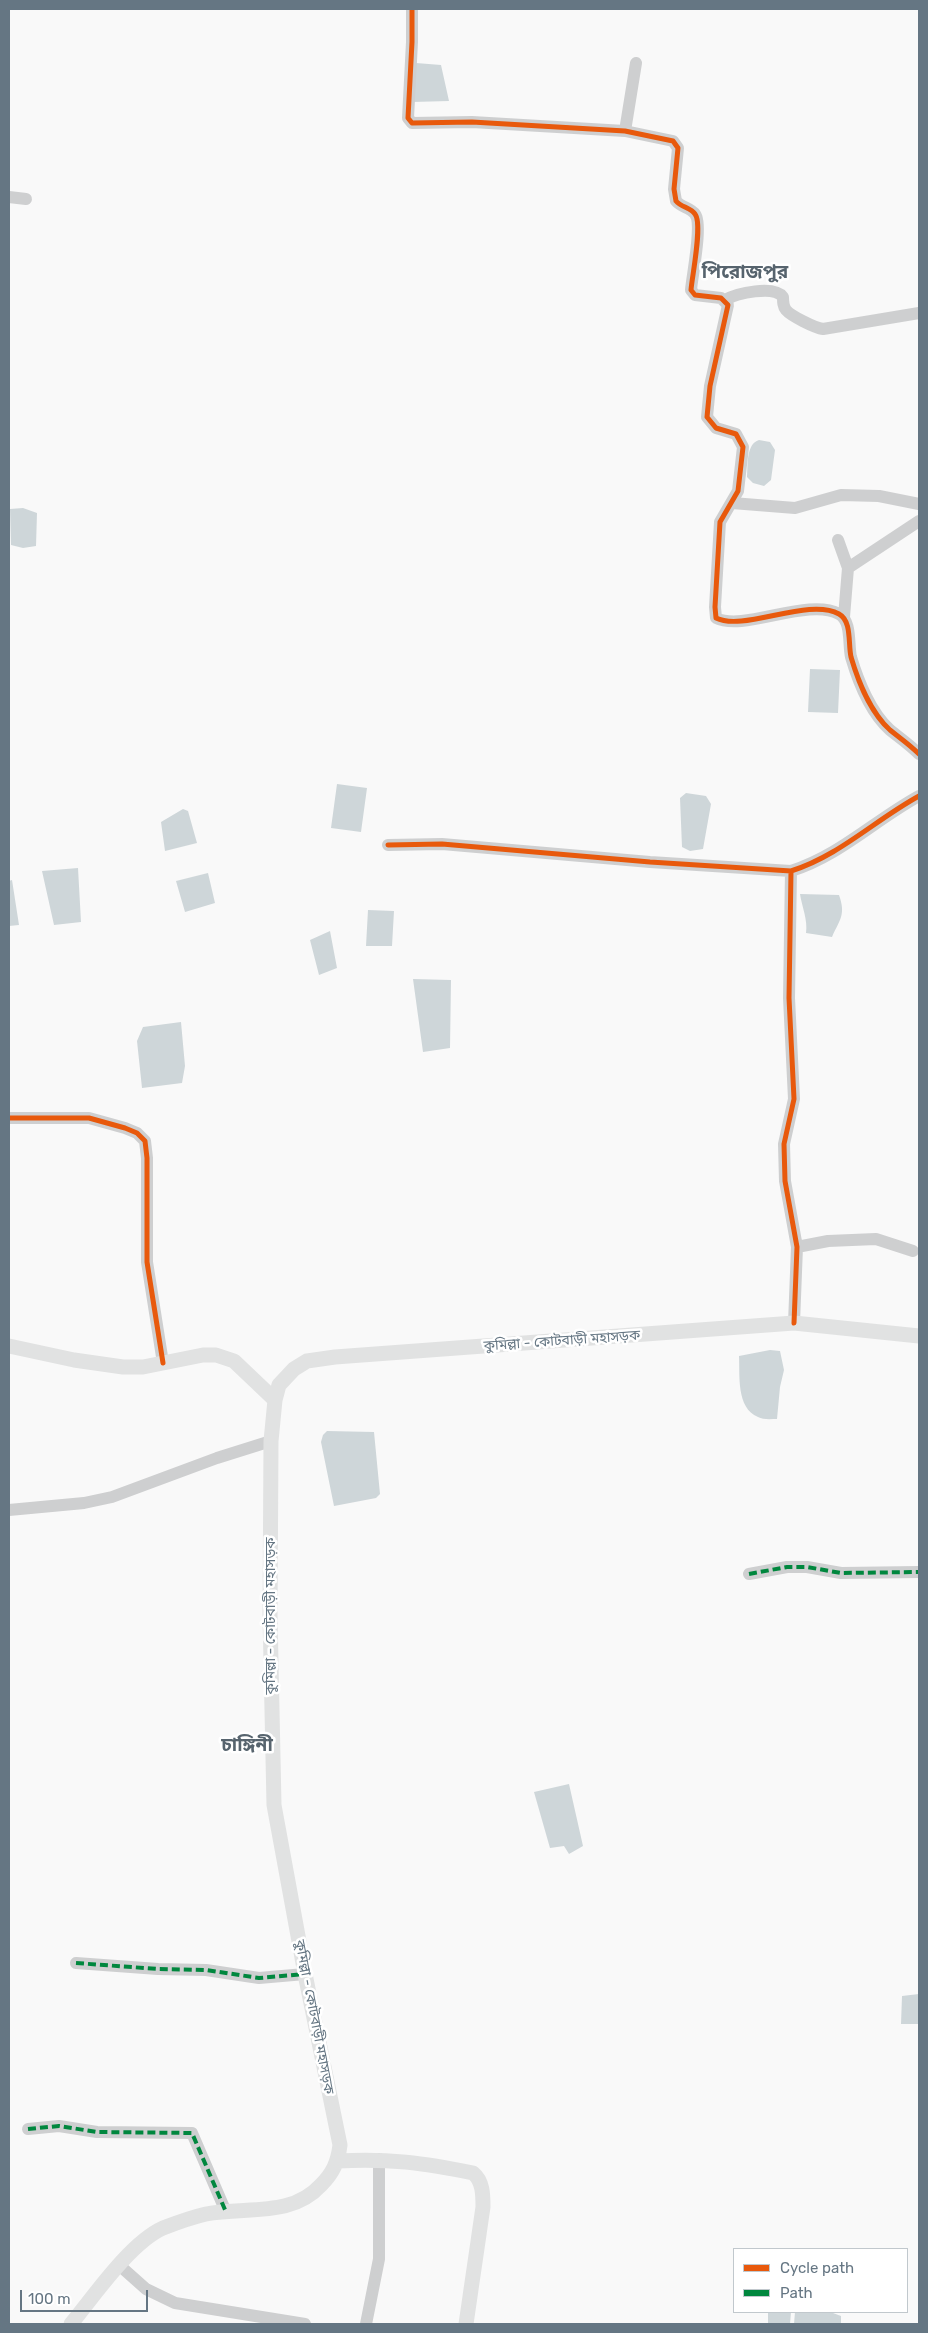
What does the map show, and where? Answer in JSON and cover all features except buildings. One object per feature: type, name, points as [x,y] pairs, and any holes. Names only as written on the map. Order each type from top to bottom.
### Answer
[{"type":"main road","name":"কুমিল্লা - কোটবাড়ী মহাসড়ক","points":[[338,2161],[340,2145],[305,1974],[274,1805],[270,1616],[271,1441],[275,1400],[279,1385],[299,1365],[318,1359],[794,1323],[919,1336]]},
{"type":"main road","points":[[9,1346],[74,1360],[123,1367],[143,1367],[203,1355],[225,1358],[234,1361],[275,1400]]},
{"type":"main road","points":[[71,2324],[138,2246],[162,2229],[206,2214],[289,2206],[302,2201],[316,2191],[330,2176],[338,2161],[379,2159],[426,2163],[474,2173],[478,2177],[482,2190],[483,2207],[466,2324]]},
{"type":"street","points":[[412,9],[408,118],[412,123],[472,122],[625,131],[673,141],[678,148],[674,189],[676,201],[693,211],[698,220],[691,290],[695,295],[714,296],[725,300]]},
{"type":"street","points":[[625,131],[636,63]]},
{"type":"street","points":[[9,197],[26,199]]},
{"type":"street","points":[[725,300],[733,295],[752,291],[778,293],[783,297],[784,306],[788,312],[812,326],[823,329],[919,313]]},
{"type":"street","points":[[725,300],[728,312],[710,386],[706,416],[716,428],[736,434],[743,447],[738,491],[720,522],[716,618],[734,621],[822,610],[838,613],[844,617]]},
{"type":"street","points":[[732,503],[795,508],[841,494],[879,496],[919,504]]},
{"type":"street","points":[[848,568],[919,521]]},
{"type":"street","points":[[838,540],[848,568],[844,617],[851,655],[868,698],[880,718],[890,730],[903,738],[919,754]]},
{"type":"street","points":[[388,845],[442,844],[640,862],[791,871],[828,856],[897,808],[919,796]]},
{"type":"street","points":[[791,871],[789,998],[794,1099],[784,1144],[785,1181],[796,1247],[794,1323]]},
{"type":"street","points":[[9,1118],[89,1118],[125,1128],[136,1133],[145,1141],[147,1158],[147,1262],[162,1363]]},
{"type":"street","points":[[796,1247],[828,1241],[876,1239],[913,1251]]},
{"type":"street","points":[[9,1510],[84,1503],[112,1497],[217,1458],[271,1441]]},
{"type":"street","points":[[748,1574],[787,1567],[807,1567],[841,1573],[919,1572]]},
{"type":"street","points":[[76,1964],[158,1970],[206,1970],[258,1978],[305,1974]]},
{"type":"street","points":[[28,2129],[59,2126],[97,2132],[192,2132],[226,2212]]},
{"type":"street","points":[[366,2324],[379,2259],[379,2159]]},
{"type":"street","points":[[119,2266],[146,2289],[175,2303],[305,2324]]},
{"type":"shaded area","points":[[416,63],[441,65],[449,101],[412,102]]},
{"type":"shaded area","points":[[759,440],[770,442],[775,450],[771,480],[764,486],[753,483],[747,477],[750,450],[755,442]]},
{"type":"shaded area","points":[[23,508],[37,513],[36,546],[23,548],[11,545],[10,509]]},
{"type":"shaded area","points":[[810,669],[840,670],[838,713],[808,712]]},
{"type":"shaded area","points":[[337,784],[367,788],[361,832],[331,828]]},
{"type":"shaded area","points":[[686,793],[706,796],[711,804],[703,849],[690,851],[682,847],[680,798]]},
{"type":"shaded area","points":[[183,809],[188,811],[197,843],[165,851],[161,822]]},
{"type":"shaded area","points":[[78,868],[81,922],[54,925],[42,871]]},
{"type":"shaded area","points":[[208,873],[215,903],[185,912],[176,881]]},
{"type":"shaded area","points":[[12,880],[19,925],[9,926],[9,881]]},
{"type":"shaded area","points":[[800,894],[839,895],[842,912],[832,937],[806,933],[806,918]]},
{"type":"shaded area","points":[[368,910],[394,911],[392,946],[366,946]]},
{"type":"shaded area","points":[[330,931],[337,968],[319,975],[310,940]]},
{"type":"shaded area","points":[[413,979],[451,980],[450,1048],[423,1052]]},
{"type":"shaded area","points":[[181,1022],[185,1066],[182,1083],[142,1088],[137,1041],[143,1027]]},
{"type":"shaded area","points":[[770,1350],[780,1351],[784,1370],[780,1387],[777,1419],[762,1419],[751,1413],[743,1399],[739,1356]]},
{"type":"shaded area","points":[[327,1431],[374,1432],[380,1494],[376,1498],[334,1506],[321,1442],[323,1435]]},
{"type":"shaded area","points":[[569,1784],[583,1846],[569,1854],[564,1846],[550,1848],[534,1792]]},
{"type":"shaded area","points":[[919,1994],[919,2024],[901,2024],[902,1996]]},
{"type":"shaded area","points":[[768,2313],[791,2313],[790,2324],[768,2324]]},
{"type":"shaded area","points":[[795,2313],[833,2313],[841,2316],[841,2324],[794,2324]]},
{"type":"marked path","points":[[749,1574],[787,1567],[807,1567],[841,1573],[919,1572]]},
{"type":"marked path","points":[[76,1963],[158,1969],[206,1970],[259,1978],[305,1974]]},
{"type":"marked path","points":[[28,2129],[59,2126],[97,2132],[192,2133],[226,2212]]},
{"type":"cycle path","points":[[412,9],[408,118],[412,123],[472,122],[625,131],[673,141],[678,148],[674,189],[676,201],[695,214],[698,228],[691,290],[695,295],[721,298],[728,305],[710,386],[707,417],[716,428],[736,434],[743,447],[738,491],[720,522],[716,618],[728,621],[743,621],[811,609],[826,610],[839,614],[843,617],[848,627],[851,657],[861,686],[871,706],[883,723],[919,754]]},
{"type":"cycle path","points":[[794,1323],[797,1247],[785,1181],[784,1144],[794,1099],[789,998],[791,871],[841,847],[919,796]]},
{"type":"cycle path","points":[[388,845],[442,844],[650,862],[791,871]]},
{"type":"cycle path","points":[[9,1118],[89,1118],[125,1128],[137,1133],[145,1141],[147,1158],[147,1262],[163,1363]]},
{"type":"district","name":"পিরোজপুর","points":[[745,273]]},
{"type":"district","name":"চাঙ্গিনী","points":[[247,1746]]}]
